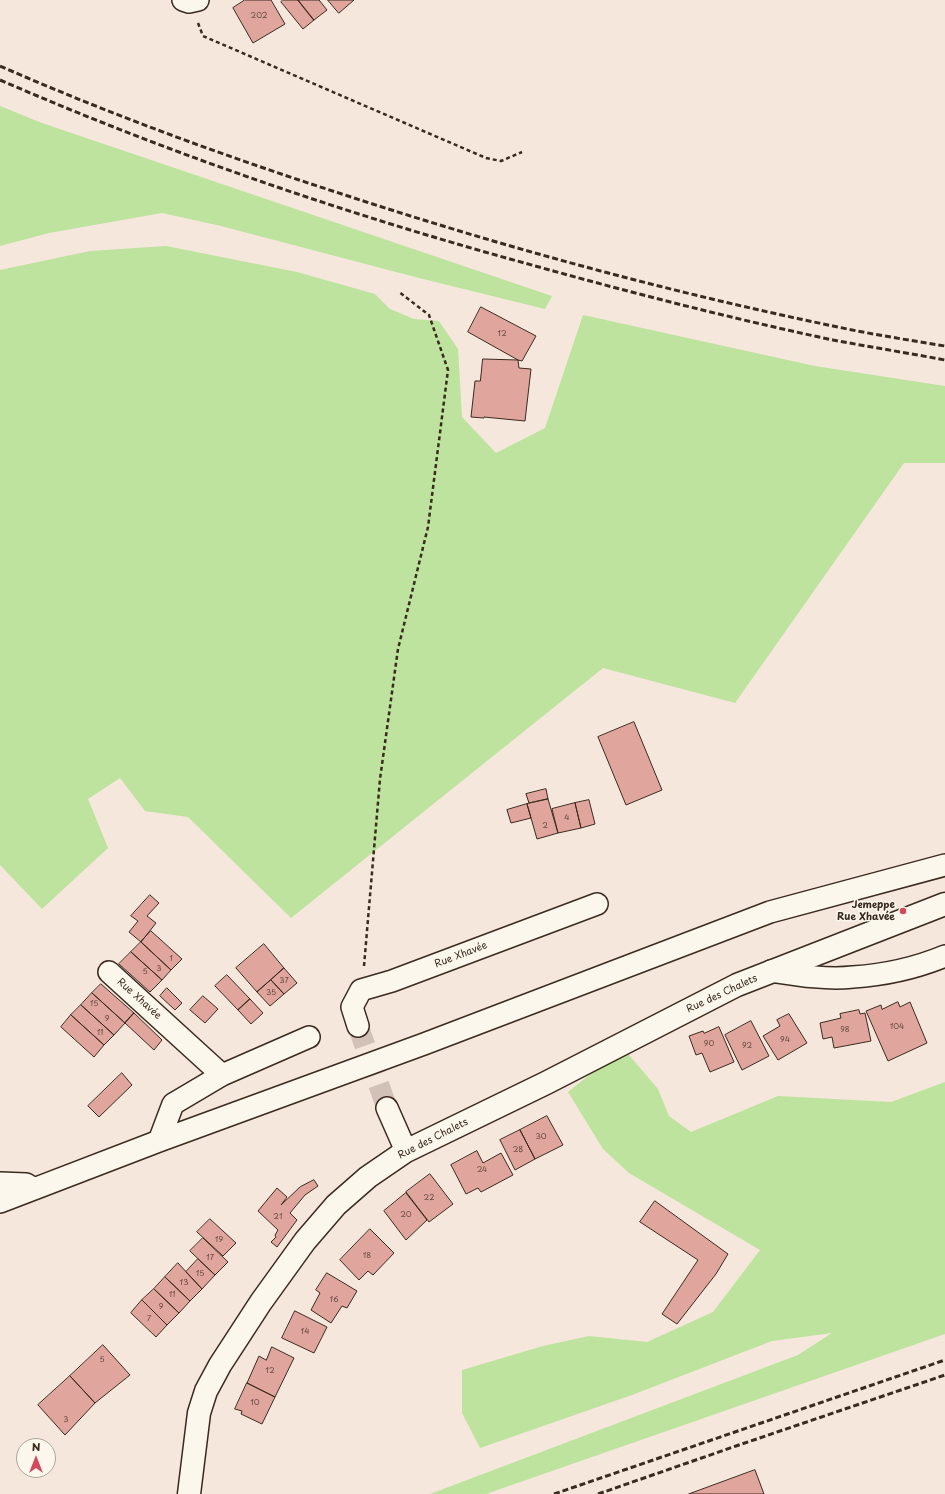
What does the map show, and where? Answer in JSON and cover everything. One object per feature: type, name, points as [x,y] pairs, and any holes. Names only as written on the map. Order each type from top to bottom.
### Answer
[{"type":"street","points":[[0,1202],[159,1141],[424,1044],[770,912],[945,865]]},
{"type":"street","name":"Rue Xhavée","points":[[361,990],[392,981],[597,904]]},
{"type":"street","name":"Rue des Chalets","points":[[189,1494],[199,1413],[206,1391],[220,1365],[261,1302],[301,1247],[336,1205],[368,1177],[406,1150],[546,1083],[737,985],[945,904]]},
{"type":"street","points":[[770,971],[807,976],[852,978],[926,964],[945,956]]},
{"type":"street","name":"Rue Xhavée","points":[[109,972],[222,1076]]},
{"type":"street","points":[[358,1026],[352,1007],[361,990]]},
{"type":"street","points":[[159,1141],[173,1104],[222,1076],[309,1037]]},
{"type":"street","points":[[386,1108],[406,1150]]},
{"type":"street","points":[[0,1183],[26,1184],[34,1190]]},
{"type":"path","points":[[190,1],[203,36],[486,158],[501,161],[522,152]]},
{"type":"path","points":[[361,990],[368,935],[380,779],[398,649],[428,527],[448,370],[429,315],[398,292]]},
{"type":"green space","points":[[0,106],[42,123],[552,296],[545,309],[415,277],[221,226],[162,213],[49,233],[0,246]]},
{"type":"green space","points":[[166,246],[297,272],[375,294],[390,309],[414,319],[439,321],[458,349],[462,417],[496,453],[545,428],[583,315],[815,366],[945,386],[945,463],[904,463],[735,703],[603,668],[291,918],[188,817],[145,811],[120,778],[88,799],[108,848],[42,909],[0,865],[0,270],[90,251]]},
{"type":"green space","points":[[623,1048],[658,1089],[669,1116],[691,1132],[778,1096],[891,1102],[945,1082],[945,1334],[486,1494],[430,1494],[798,1355],[832,1333],[772,1341],[632,1395],[480,1448],[462,1413],[462,1370],[543,1346],[589,1336],[647,1342],[713,1312],[760,1250],[629,1173],[603,1149],[568,1092]]},
{"type":"building","points":[[245,0],[271,0],[285,24],[253,43],[233,8]]},
{"type":"building","points":[[283,0],[298,0],[314,20],[303,29],[281,2]]},
{"type":"building","points":[[298,0],[319,0],[327,10],[314,20]]},
{"type":"building","points":[[328,0],[354,0],[339,13]]},
{"type":"building","points":[[481,307],[536,336],[522,361],[468,332]]},
{"type":"building","points":[[483,359],[518,360],[519,368],[531,369],[525,421],[471,417],[475,381],[480,381]]},
{"type":"building","points":[[634,722],[662,790],[626,805],[598,737]]},
{"type":"building","points":[[546,789],[548,799],[529,803],[526,794]]},
{"type":"building","points":[[548,799],[558,833],[537,839],[527,804]]},
{"type":"building","points":[[589,800],[595,824],[581,828],[575,803]]},
{"type":"building","points":[[575,803],[581,828],[558,833],[552,809]]},
{"type":"building","points":[[527,804],[531,818],[511,823],[507,810]]},
{"type":"building","points":[[150,895],[159,903],[147,916],[156,923],[141,942],[129,932],[138,921],[131,916]]},
{"type":"building","points":[[151,931],[182,959],[171,970],[141,942]]},
{"type":"building","points":[[141,942],[171,970],[162,980],[131,952]]},
{"type":"building","points":[[264,944],[284,968],[257,992],[236,968]]},
{"type":"building","points":[[131,952],[162,980],[150,992],[119,964]]},
{"type":"building","points":[[284,968],[297,983],[284,994],[271,980]]},
{"type":"building","points":[[227,975],[250,999],[238,1010],[215,986]]},
{"type":"building","points":[[271,980],[284,994],[270,1006],[257,992]]},
{"type":"building","points":[[101,984],[134,1013],[125,1023],[92,993]]},
{"type":"building","points":[[167,988],[182,1003],[175,1010],[160,996]]},
{"type":"building","points":[[92,993],[125,1023],[114,1035],[81,1005]]},
{"type":"building","points":[[203,996],[218,1009],[205,1023],[190,1010]]},
{"type":"building","points":[[250,999],[263,1013],[251,1024],[238,1010]]},
{"type":"building","points":[[898,1002],[900,1007],[910,1002],[927,1043],[888,1061],[866,1011],[881,1005],[882,1009]]},
{"type":"building","points":[[81,1005],[114,1035],[104,1045],[71,1015]]},
{"type":"building","points":[[859,1010],[860,1014],[865,1013],[871,1041],[834,1048],[832,1037],[823,1039],[820,1023],[841,1018],[840,1014]]},
{"type":"building","points":[[134,1013],[162,1040],[154,1050],[125,1023]]},
{"type":"building","points":[[789,1014],[807,1043],[778,1060],[763,1036],[780,1026],[777,1020]]},
{"type":"building","points":[[71,1015],[104,1045],[94,1057],[61,1027]]},
{"type":"building","points":[[751,1021],[769,1056],[742,1070],[725,1035]]},
{"type":"building","points":[[719,1027],[734,1062],[710,1072],[702,1053],[696,1055],[689,1036],[703,1031],[704,1033]]},
{"type":"building","points":[[122,1073],[132,1085],[99,1117],[88,1106]]},
{"type":"building","points":[[547,1116],[563,1145],[535,1159],[520,1130]]},
{"type":"building","points":[[520,1130],[535,1159],[515,1170],[500,1140]]},
{"type":"building","points":[[477,1151],[483,1163],[501,1153],[513,1175],[481,1192],[478,1188],[466,1194],[451,1165]]},
{"type":"building","points":[[430,1174],[453,1204],[429,1222],[406,1192]]},
{"type":"building","points":[[314,1180],[318,1186],[305,1195],[290,1213],[297,1220],[277,1247],[271,1242],[276,1237],[275,1235],[278,1230],[258,1211],[277,1188],[287,1197],[281,1205],[300,1187]]},
{"type":"building","points":[[406,1193],[427,1220],[406,1240],[384,1211]]},
{"type":"building","points":[[655,1201],[728,1254],[716,1274],[677,1324],[662,1314],[698,1260],[640,1222]]},
{"type":"building","points":[[210,1219],[236,1243],[223,1256],[197,1232]]},
{"type":"building","points":[[370,1229],[394,1253],[373,1275],[368,1271],[359,1280],[340,1260]]},
{"type":"building","points":[[203,1238],[228,1262],[215,1275],[190,1251]]},
{"type":"building","points":[[198,1259],[215,1275],[202,1289],[186,1272]]},
{"type":"building","points":[[178,1263],[202,1289],[190,1301],[165,1277]]},
{"type":"building","points":[[327,1273],[357,1291],[347,1308],[342,1306],[331,1323],[311,1310],[320,1293],[316,1290]]},
{"type":"building","points":[[165,1277],[190,1301],[179,1313],[154,1289]]},
{"type":"building","points":[[154,1289],[179,1313],[167,1325],[142,1300]]},
{"type":"building","points":[[142,1300],[167,1325],[156,1337],[131,1313]]},
{"type":"building","points":[[295,1311],[327,1327],[314,1353],[282,1338]]},
{"type":"building","points":[[103,1345],[130,1375],[95,1403],[70,1376]]},
{"type":"building","points":[[272,1347],[294,1358],[275,1397],[247,1383],[259,1356],[266,1360]]},
{"type":"building","points":[[70,1376],[95,1403],[65,1435],[38,1405]]},
{"type":"building","points":[[247,1383],[275,1397],[262,1424],[241,1414],[242,1411],[235,1409]]},
{"type":"building","points":[[755,1470],[764,1494],[689,1494]]},
{"type":"tunnel","points":[[358,1026],[387,1108]]},
{"type":"railway","points":[[0,66],[129,119],[260,167],[408,215],[528,251],[710,299],[847,329],[945,346]]},
{"type":"railway","points":[[0,80],[132,134],[266,183],[334,206],[470,248],[612,287],[759,324],[833,340],[945,360]]},
{"type":"railway","points":[[554,1494],[945,1360]]},
{"type":"railway","points":[[598,1494],[945,1375]]},
{"type":"place","name":"Jemeppe Rue Xhavée","points":[[903,911]]}]
